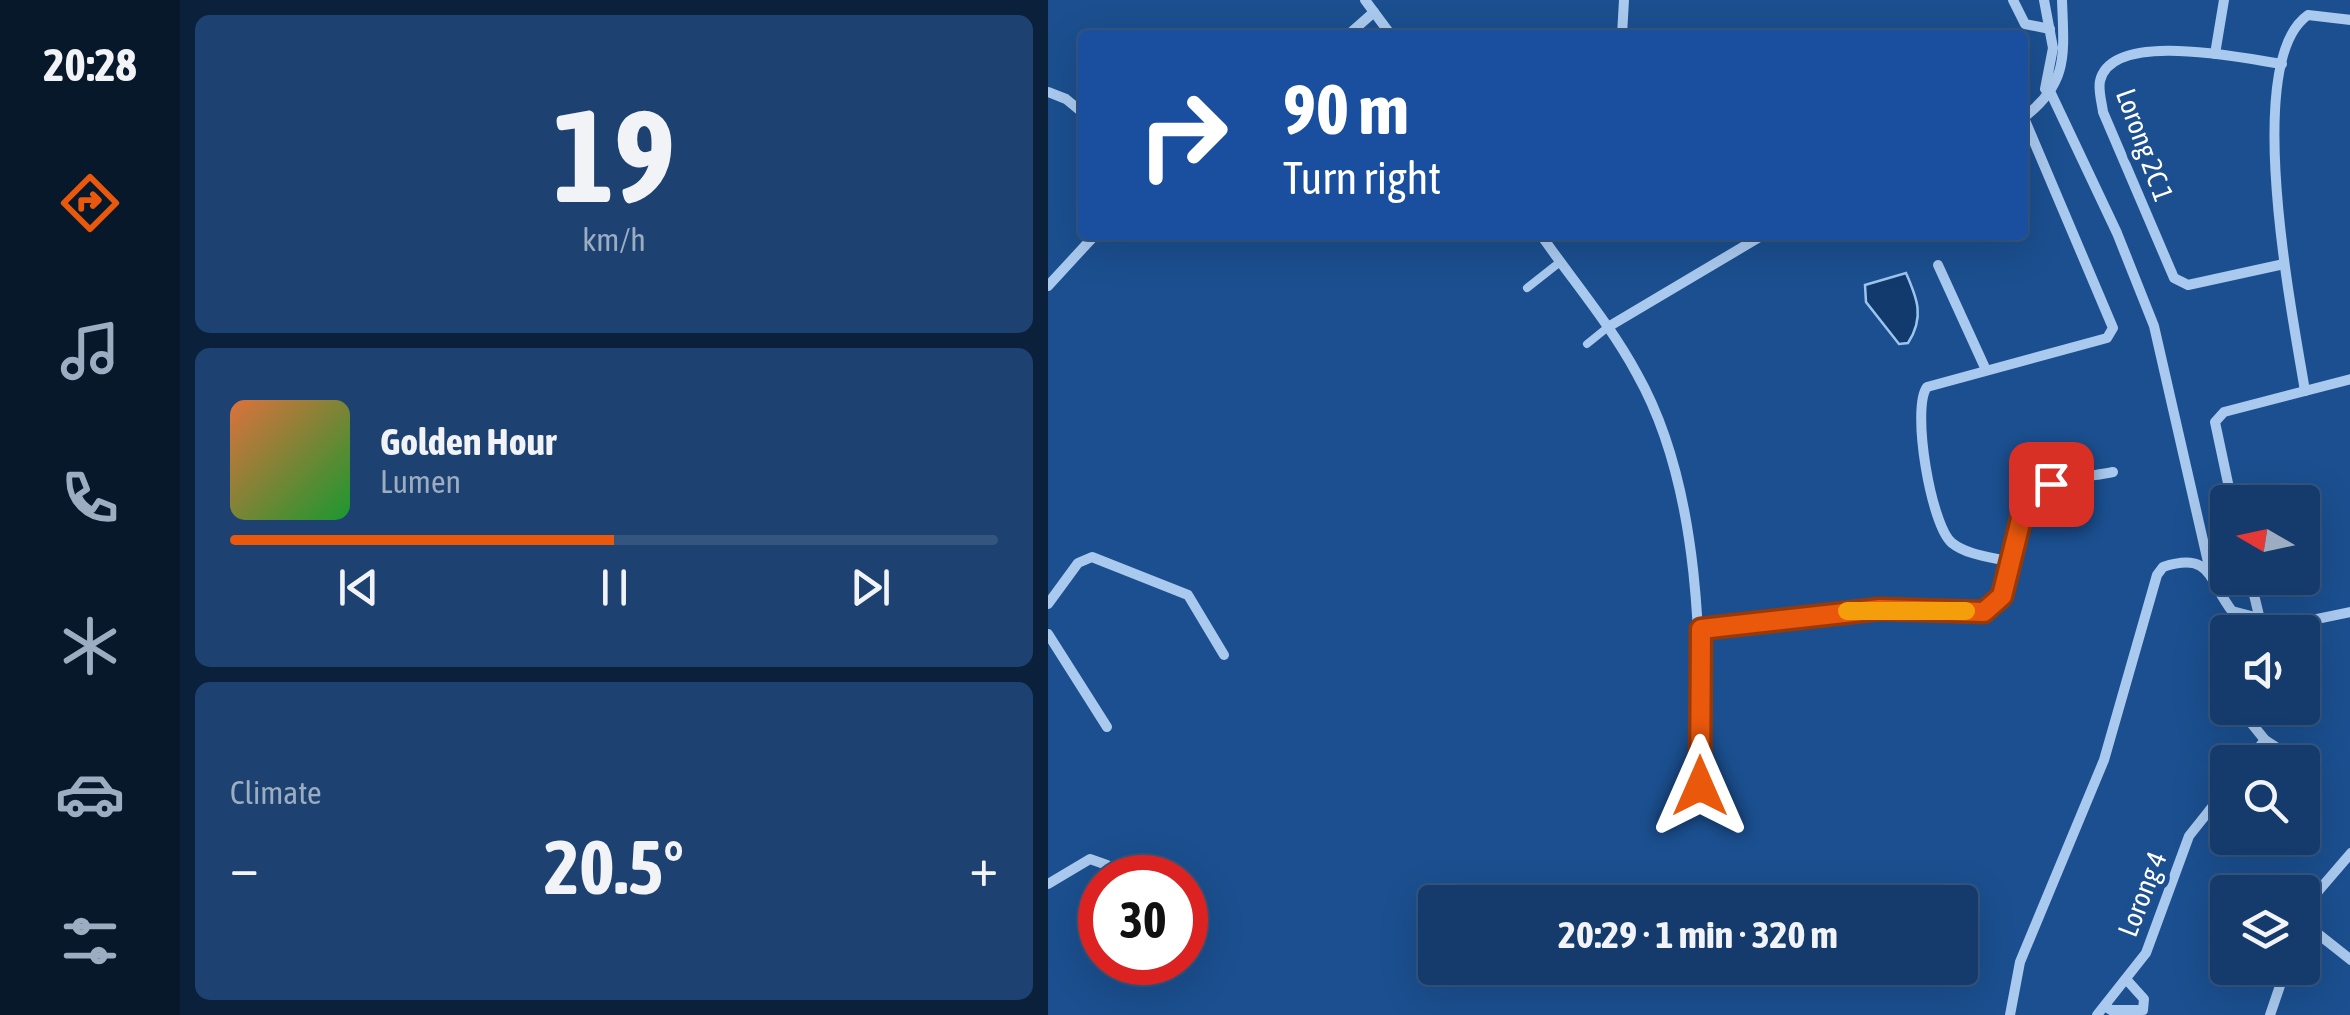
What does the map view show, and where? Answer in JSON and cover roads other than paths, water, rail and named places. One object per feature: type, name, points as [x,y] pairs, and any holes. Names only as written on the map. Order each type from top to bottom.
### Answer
[{"type":"street","points":[[1365,0],[1387,30]]},
{"type":"street","points":[[1622,30],[1624,0]]},
{"type":"street","points":[[2013,0],[2024,24],[2050,29]]},
{"type":"street","points":[[2044,0],[2053,48],[2050,90],[2154,326],[2210,571]]},
{"type":"street","points":[[2028,113],[2050,90],[2064,46],[2062,0]]},
{"type":"street","points":[[2215,54],[2224,0]]},
{"type":"street","points":[[1354,30],[1374,12]]},
{"type":"street","points":[[2305,391],[2273,176],[2282,64],[2287,34],[2294,24],[2308,15],[2350,20]]},
{"type":"street","name":"Lorong 2C 1","points":[[2282,64],[2172,47],[2105,70],[2099,84],[2103,112],[2174,278],[2188,285],[2284,264]]},
{"type":"street","points":[[1048,92],[1078,110]]},
{"type":"street","points":[[2010,562],[1966,551],[1950,542],[1937,525],[1919,406],[1927,387],[2107,338],[2113,328],[2028,130]]},
{"type":"street","points":[[1048,286],[1090,240]]},
{"type":"street","points":[[1545,240],[1608,327],[1638,376],[1660,425],[1688,544],[1701,629],[1700,786]]},
{"type":"street","points":[[1608,327],[1756,240]]},
{"type":"street","points":[[1938,264],[1986,370]]},
{"type":"street","points":[[2228,485],[2215,422],[2224,412],[2350,378]]},
{"type":"street","points":[[1701,629],[1880,609],[1984,612],[2002,596],[2025,503],[2032,493],[2051,484],[2113,472]]},
{"type":"street","points":[[1048,604],[1078,563],[1092,557],[1188,596],[1224,655]]},
{"type":"street","points":[[2010,1015],[2020,962],[2104,760],[2158,574],[2163,567],[2193,561],[2210,571]]},
{"type":"street","points":[[2224,595],[2232,610],[2241,615]]},
{"type":"street","points":[[2320,617],[2350,612]]},
{"type":"street","points":[[1048,634],[1107,727]]},
{"type":"street","points":[[2253,725],[2273,745]]},
{"type":"street","points":[[2261,745],[2265,740]]},
{"type":"street","name":"Lorong 4","points":[[2101,1010],[2146,952],[2189,836],[2210,810]]},
{"type":"street","points":[[2320,889],[2350,853]]},
{"type":"street","points":[[1048,884],[1078,866]]},
{"type":"street","points":[[2320,935],[2350,960]]},
{"type":"street","points":[[2101,1010],[2143,1010],[2144,998],[2126,980]]},
{"type":"street","points":[[2270,1015],[2280,985]]},
{"type":"lane","points":[[1527,288],[1560,262]]},
{"type":"lane","points":[[1587,344],[1608,327]]},
{"type":"water","points":[[1906,273],[1918,316],[1908,343],[1899,344],[1866,302],[1865,285]]}]
